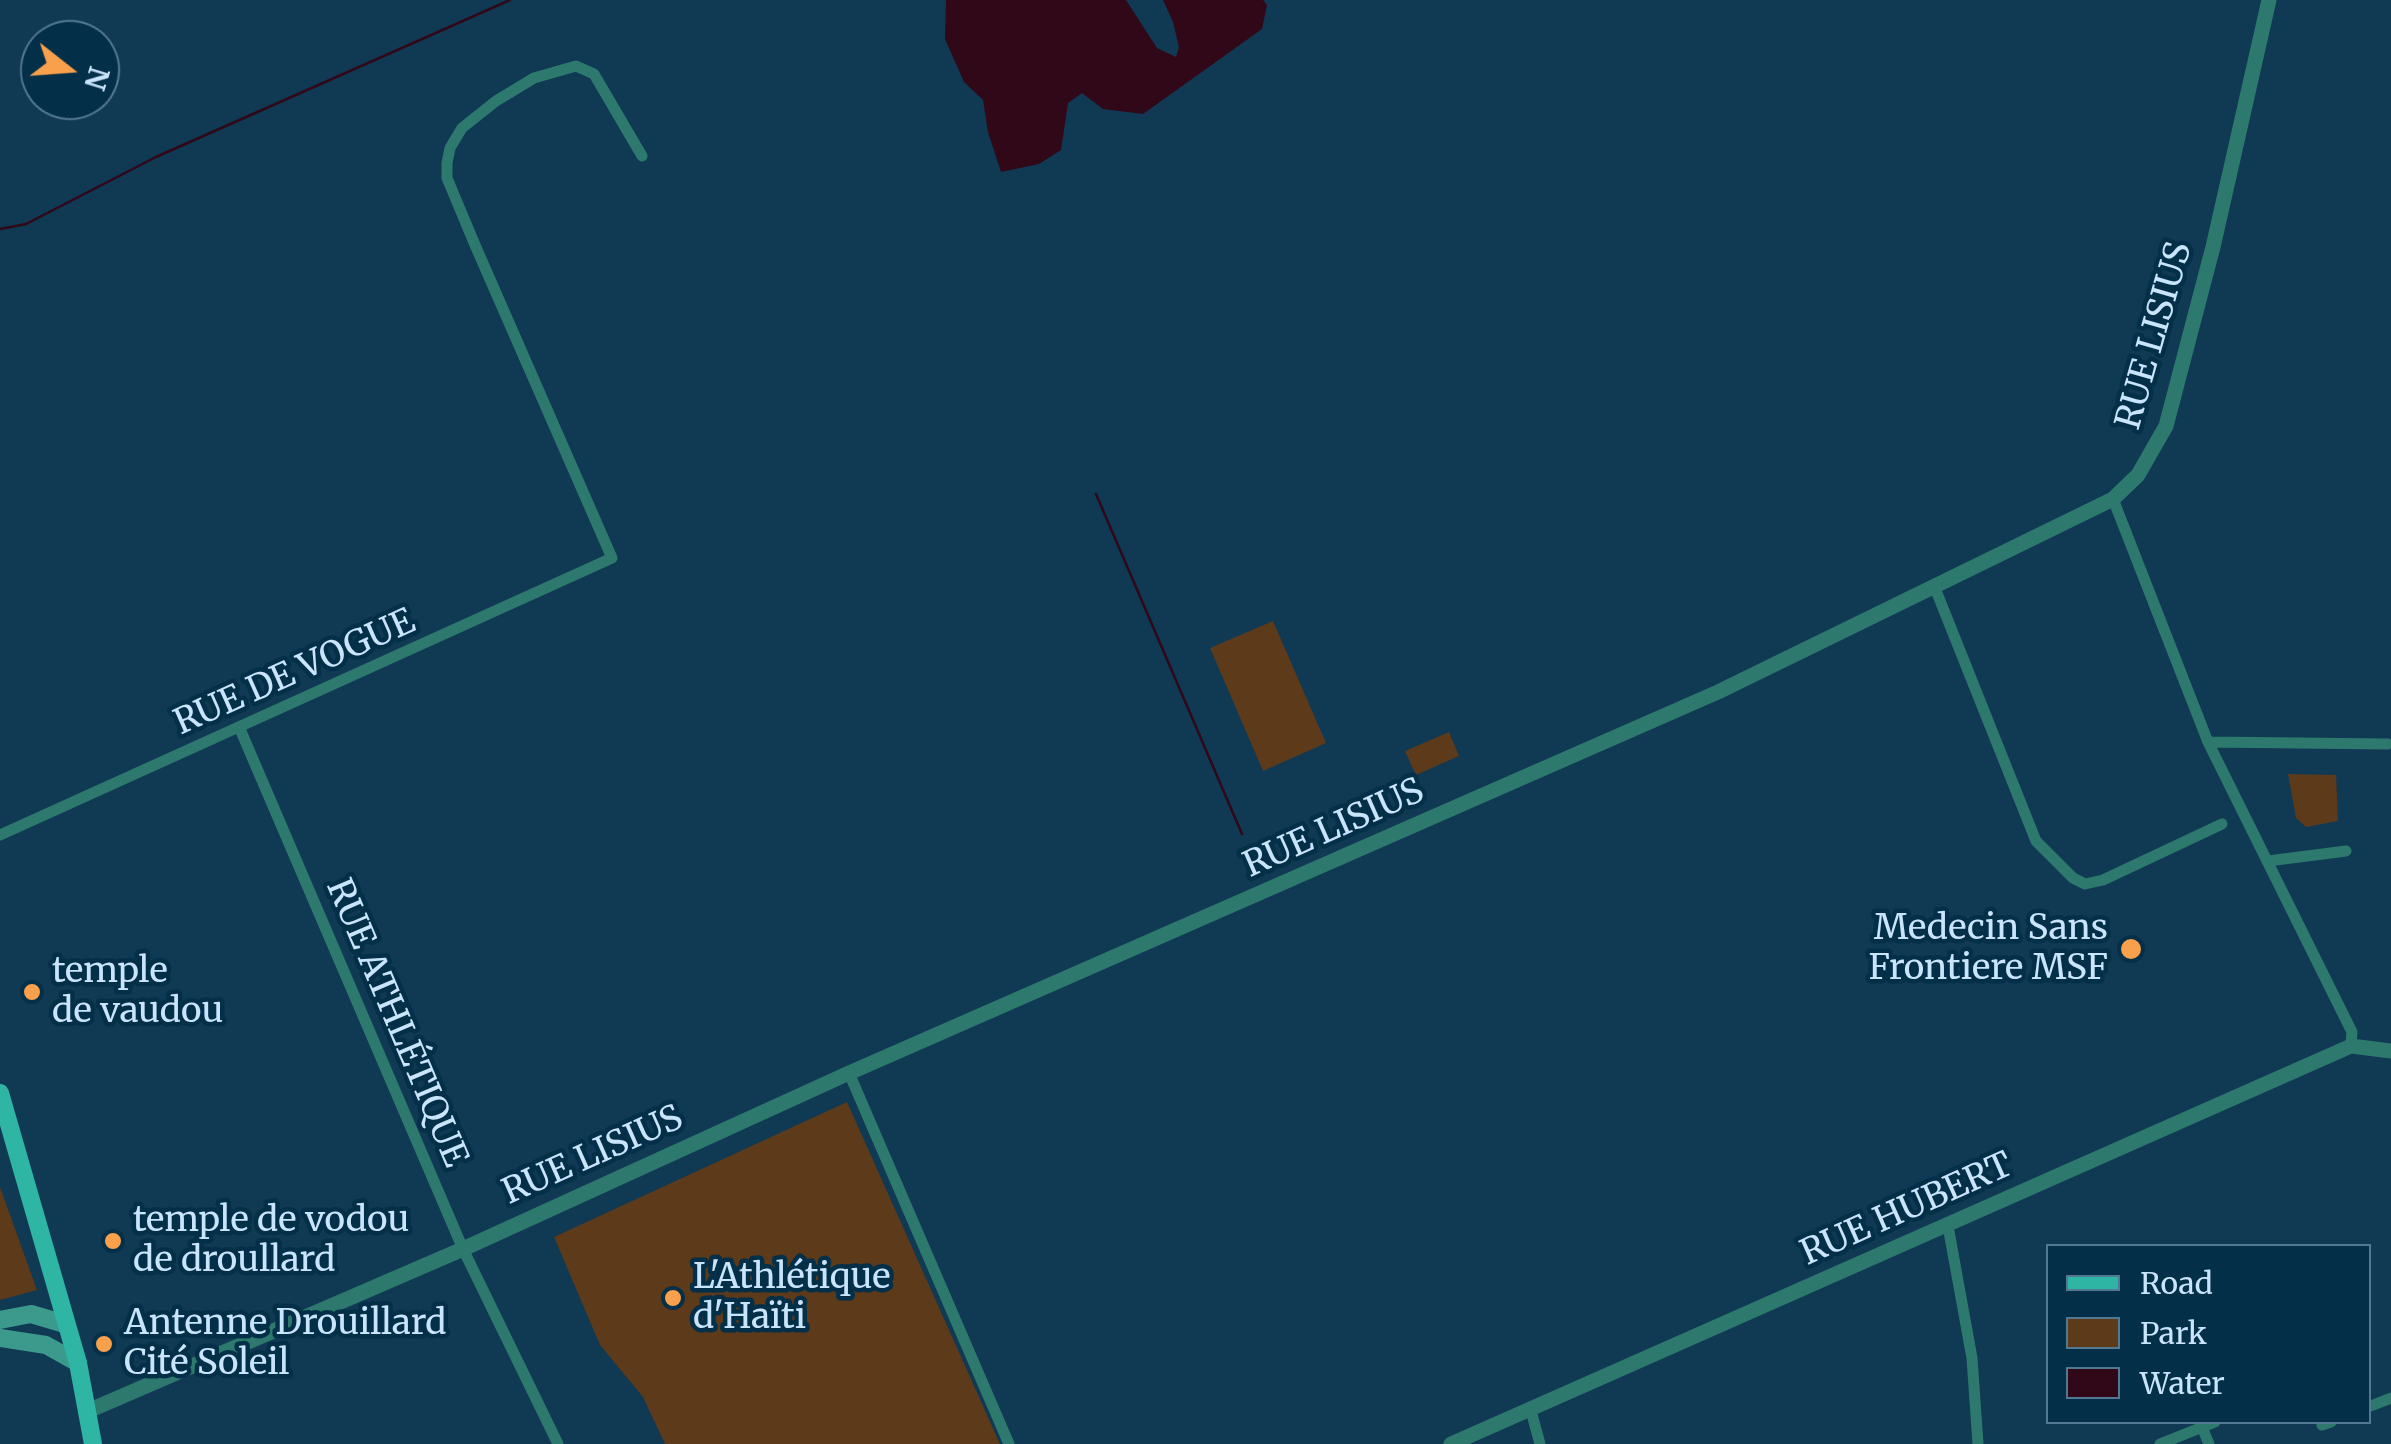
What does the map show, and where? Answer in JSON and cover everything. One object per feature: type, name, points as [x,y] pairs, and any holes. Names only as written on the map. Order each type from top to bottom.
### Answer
[{"type":"main road","points":[[0,1093],[78,1363],[93,1444]]},
{"type":"main road","points":[[0,1320],[31,1314],[65,1324]]},
{"type":"main road","points":[[0,1338],[46,1345],[78,1363]]},
{"type":"street","name":"RUE LISIUS","points":[[88,1413],[463,1249],[849,1073],[1718,692],[2115,506],[2138,476],[2166,426],[2214,247],[2269,0]]},
{"type":"street","name":"RUE DE VOGUE","points":[[0,835],[612,558],[475,246],[447,178],[446,163],[462,128],[496,101],[534,78],[576,66],[594,74],[642,156]]},
{"type":"street","points":[[2115,506],[2208,742],[2352,1032],[2351,1046],[2391,1051]]},
{"type":"street","points":[[1935,588],[2036,841],[2073,878],[2085,884],[2103,880],[2222,824]]},
{"type":"street","name":"RUE ATHLÉTIQUE","points":[[240,729],[463,1249],[558,1444]]},
{"type":"street","points":[[2208,742],[2388,744]]},
{"type":"street","points":[[2268,861],[2346,851]]},
{"type":"street","name":"RUE HUBERT","points":[[1450,1444],[2351,1046]]},
{"type":"street","points":[[849,1073],[1010,1444]]},
{"type":"street","points":[[1948,1226],[1972,1358],[1978,1444]]},
{"type":"street","points":[[1530,1407],[1540,1444]]},
{"type":"street","points":[[2160,1444],[2210,1424]]},
{"type":"street","points":[[2202,1427],[2209,1444]]},
{"type":"green space","points":[[1273,621],[1326,743],[1263,771],[1210,648]]},
{"type":"green space","points":[[1449,732],[1459,756],[1416,775],[1405,751]]},
{"type":"green space","points":[[2288,774],[2336,775],[2338,821],[2306,827],[2296,818]]},
{"type":"green space","points":[[847,1102],[1000,1444],[665,1444],[643,1397],[600,1345],[554,1237]]},
{"type":"green space","points":[[0,1187],[37,1290],[0,1300]]},
{"type":"water","points":[[946,0],[1126,0],[1157,48],[1176,57],[1179,47],[1163,0],[1263,0],[1267,5],[1262,29],[1143,114],[1103,109],[1082,93],[1068,103],[1061,150],[1039,164],[1001,172],[983,100],[964,82],[945,39]]},
{"type":"waterway","points":[[0,229],[26,224],[156,157],[510,0]]},
{"type":"waterway","points":[[1096,494],[1242,834]]},
{"type":"place","name":"Medecin Sans Frontiere MSF","points":[[2131,949]]},
{"type":"place","name":"temple de vaudou","points":[[32,992]]},
{"type":"place","name":"temple de vodou de droullard","points":[[113,1241]]},
{"type":"place","name":"L'Athlétique d'Haïti","points":[[673,1298]]},
{"type":"place","name":"Antenne Drouillard Cité Soleil","points":[[104,1344]]}]
